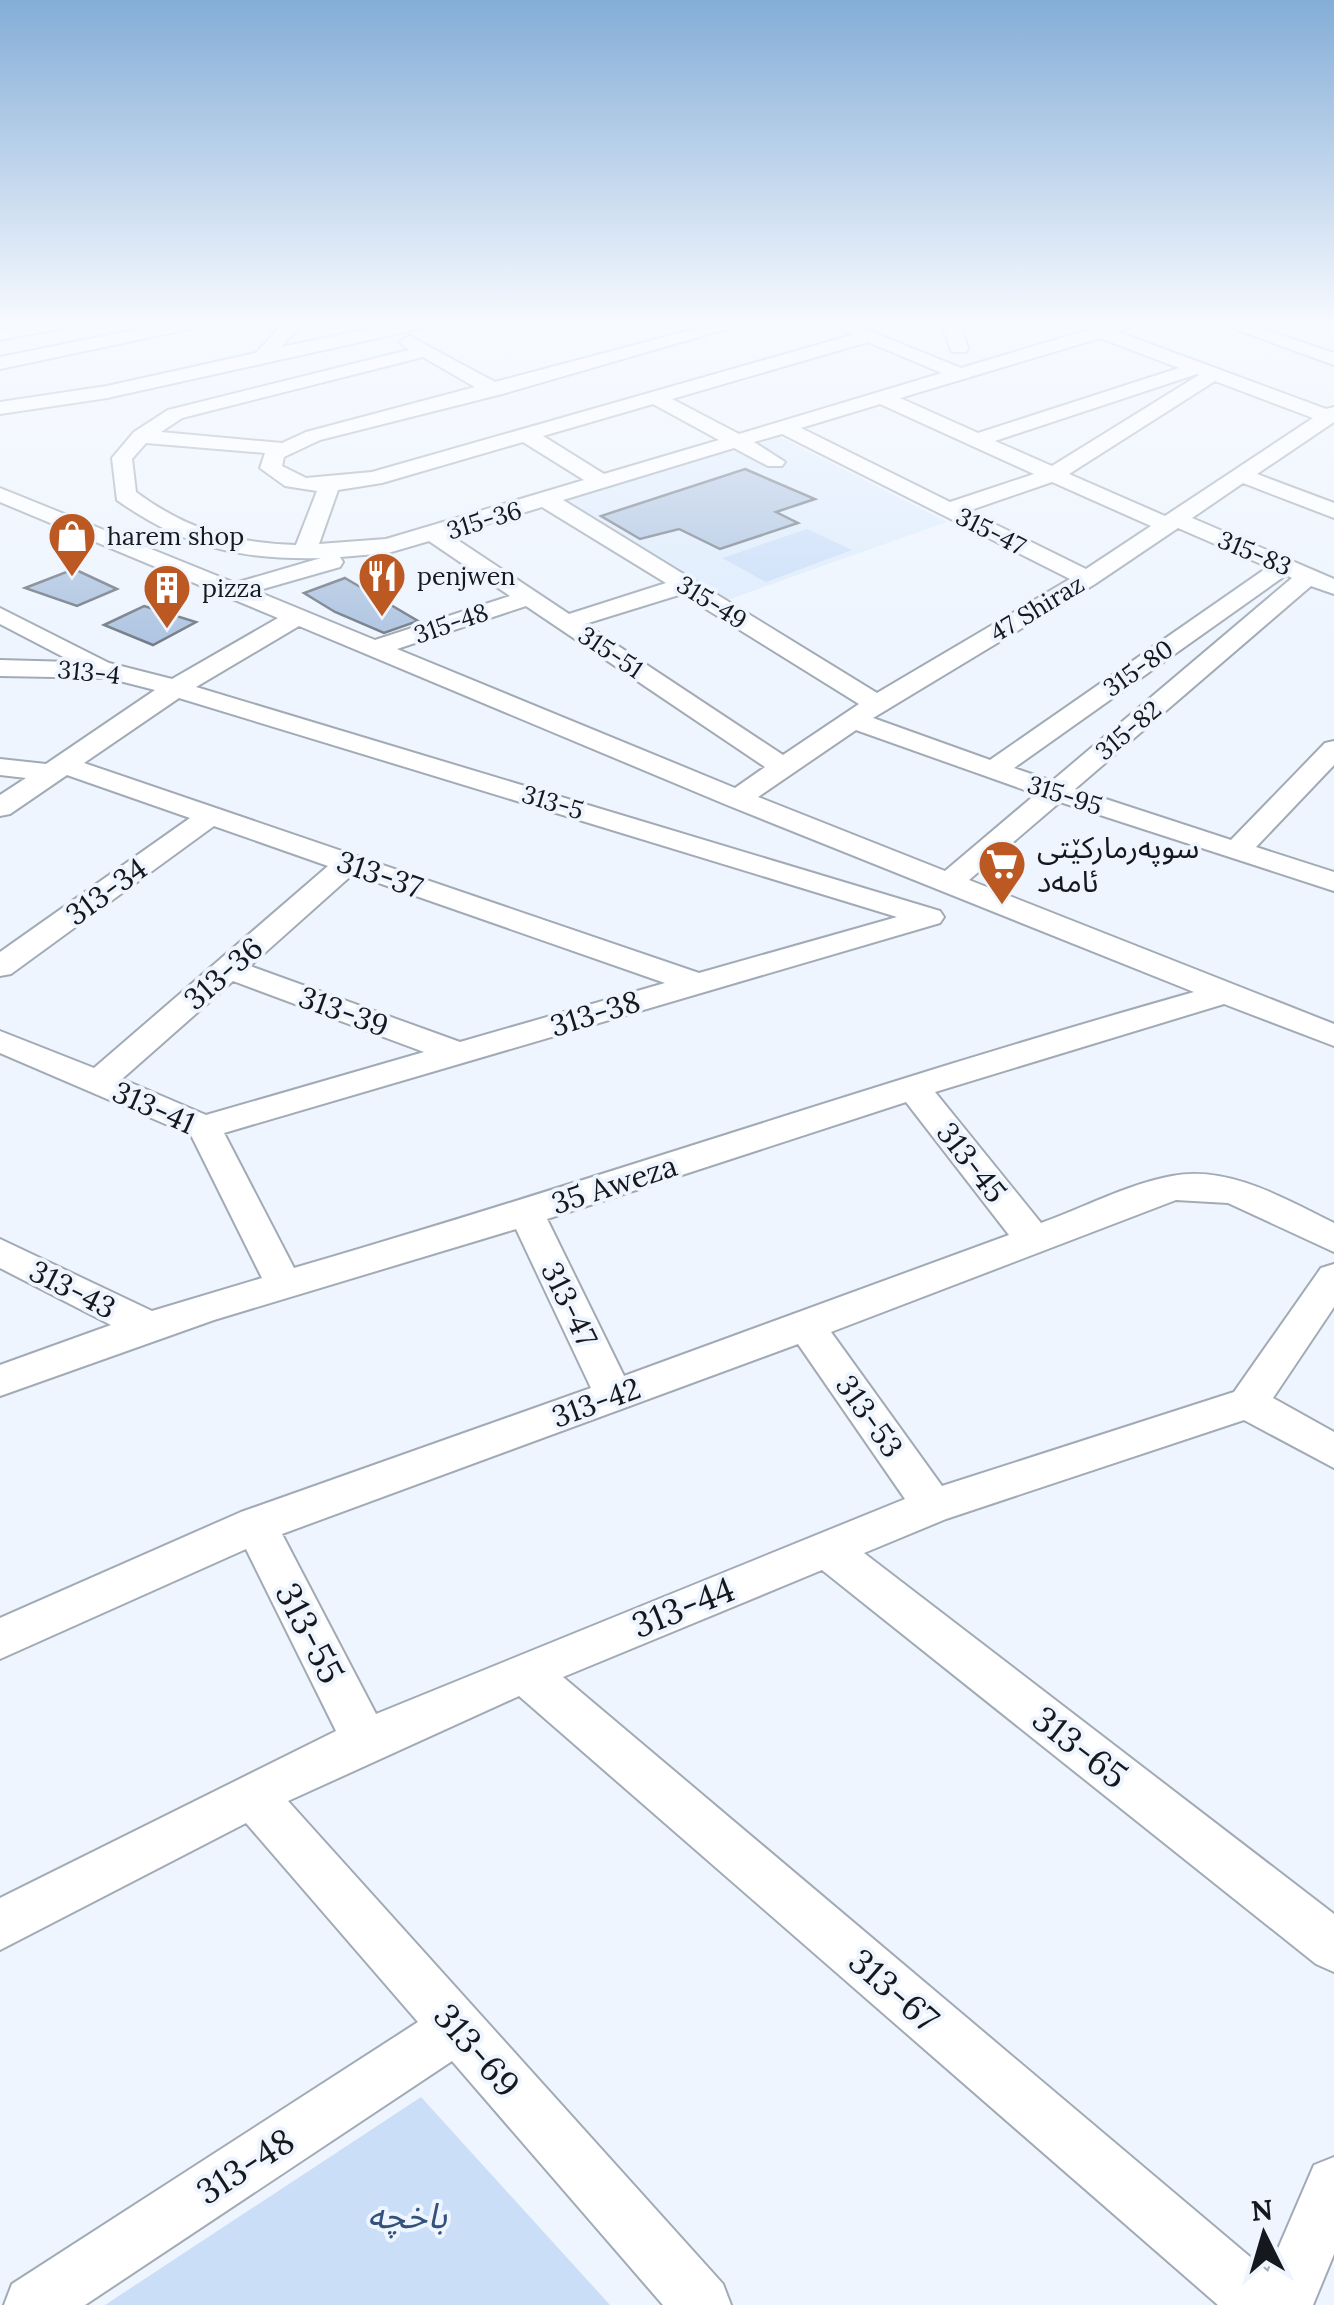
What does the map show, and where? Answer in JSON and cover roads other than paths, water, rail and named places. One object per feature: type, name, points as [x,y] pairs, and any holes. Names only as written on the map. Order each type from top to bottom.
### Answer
[{"type":"street","points":[[141,436],[149,431]]},
{"type":"street","points":[[334,431],[284,449],[272,461],[271,468],[276,474],[305,484],[330,484],[386,476],[544,431]]},
{"type":"street","points":[[715,431],[774,462]]},
{"type":"street","name":"315-36","points":[[141,436],[122,458],[124,495],[162,522],[224,543],[306,552],[388,546],[435,535],[782,431]]},
{"type":"street","name":"315-47","points":[[790,431],[1086,579]]},
{"type":"street","name":"315-83","points":[[956,431],[1334,587]]},
{"type":"street","points":[[977,440],[1008,431]]},
{"type":"street","points":[[949,510],[1054,474],[1118,431]]},
{"type":"street","name":"47 Shiraz","points":[[737,799],[866,712],[1086,579],[1307,431]]},
{"type":"street","points":[[1302,434],[1334,445]]},
{"type":"street","points":[[527,435],[602,482]]},
{"type":"street","points":[[141,436],[284,449]]},
{"type":"street","points":[[313,436],[386,476]]},
{"type":"street","points":[[1241,475],[1334,511]]},
{"type":"street","points":[[306,552],[330,484]]},
{"type":"street","points":[[0,494],[948,884],[1329,1026]]},
{"type":"street","name":"315-49","points":[[546,500],[685,585],[866,712]]},
{"type":"street","name":"315-51","points":[[435,535],[786,769]]},
{"type":"street","points":[[232,590],[388,546]]},
{"type":"street","name":"315-80","points":[[991,770],[1296,571]]},
{"type":"street","name":"315-82","points":[[948,884],[1296,571]]},
{"type":"street","points":[[566,622],[685,585]]},
{"type":"street","name":"315-48","points":[[373,649],[529,597]]},
{"type":"street","points":[[0,615],[108,670]]},
{"type":"street","points":[[0,808],[176,688],[296,617]]},
{"type":"street","name":"313-4","points":[[0,668],[108,670],[176,688]]},
{"type":"street","name":"313-5","points":[[176,688],[929,917]]},
{"type":"street","name":"315-95","points":[[866,712],[991,770],[1334,882]]},
{"type":"street","points":[[1239,848],[1328,764]]},
{"type":"street","name":"313-37","points":[[0,767],[59,769],[213,814],[696,983]]},
{"type":"street","name":"313-34","points":[[0,967],[213,814]]},
{"type":"street","name":"313-36","points":[[98,1082],[348,864]]},
{"type":"street","name":"313-38","points":[[204,1128],[987,899]]},
{"type":"street","name":"313-39","points":[[228,969],[460,1054]]},
{"type":"street","name":"35 Aweza","points":[[0,1381],[147,1326],[526,1213],[912,1086],[1230,992]]},
{"type":"street","name":"313-41","points":[[0,1041],[204,1128],[283,1283]]},
{"type":"street","name":"313-45","points":[[912,1086],[1032,1238]]},
{"type":"street","name":"313-42","points":[[0,1639],[256,1525],[806,1326],[1172,1188],[1200,1183],[1238,1192],[1334,1239]]},
{"type":"street","name":"313-47","points":[[526,1213],[614,1395]]},
{"type":"street","name":"313-43","points":[[0,1252],[147,1326]]},
{"type":"street","points":[[1334,1278],[1248,1403],[1334,1452]]},
{"type":"street","name":"313-53","points":[[806,1326],[933,1506]]},
{"type":"street","name":"313-44","points":[[0,1924],[365,1742],[826,1548],[933,1506],[1248,1403]]},
{"type":"street","name":"313-55","points":[[256,1525],[365,1742]]},
{"type":"street","name":"313-65","points":[[826,1548],[1334,1946]]},
{"type":"street","name":"313-67","points":[[526,1674],[1262,2305]]},
{"type":"street","name":"313-69","points":[[252,1795],[702,2305]]},
{"type":"street","name":"313-48","points":[[33,2305],[457,2027]]},
{"type":"street","points":[[1284,2305],[1334,2185]]},
{"type":"place","name":"harem shop","points":[[72,578]]},
{"type":"place","name":"penjwen","points":[[382,618]]},
{"type":"place","name":"pizza","points":[[167,630]]},
{"type":"place","name":"سوپەرمارکێتی ئامەد","points":[[1002,906]]},
{"type":"park label","name":"باخچە","points":[[407,2215]]}]
